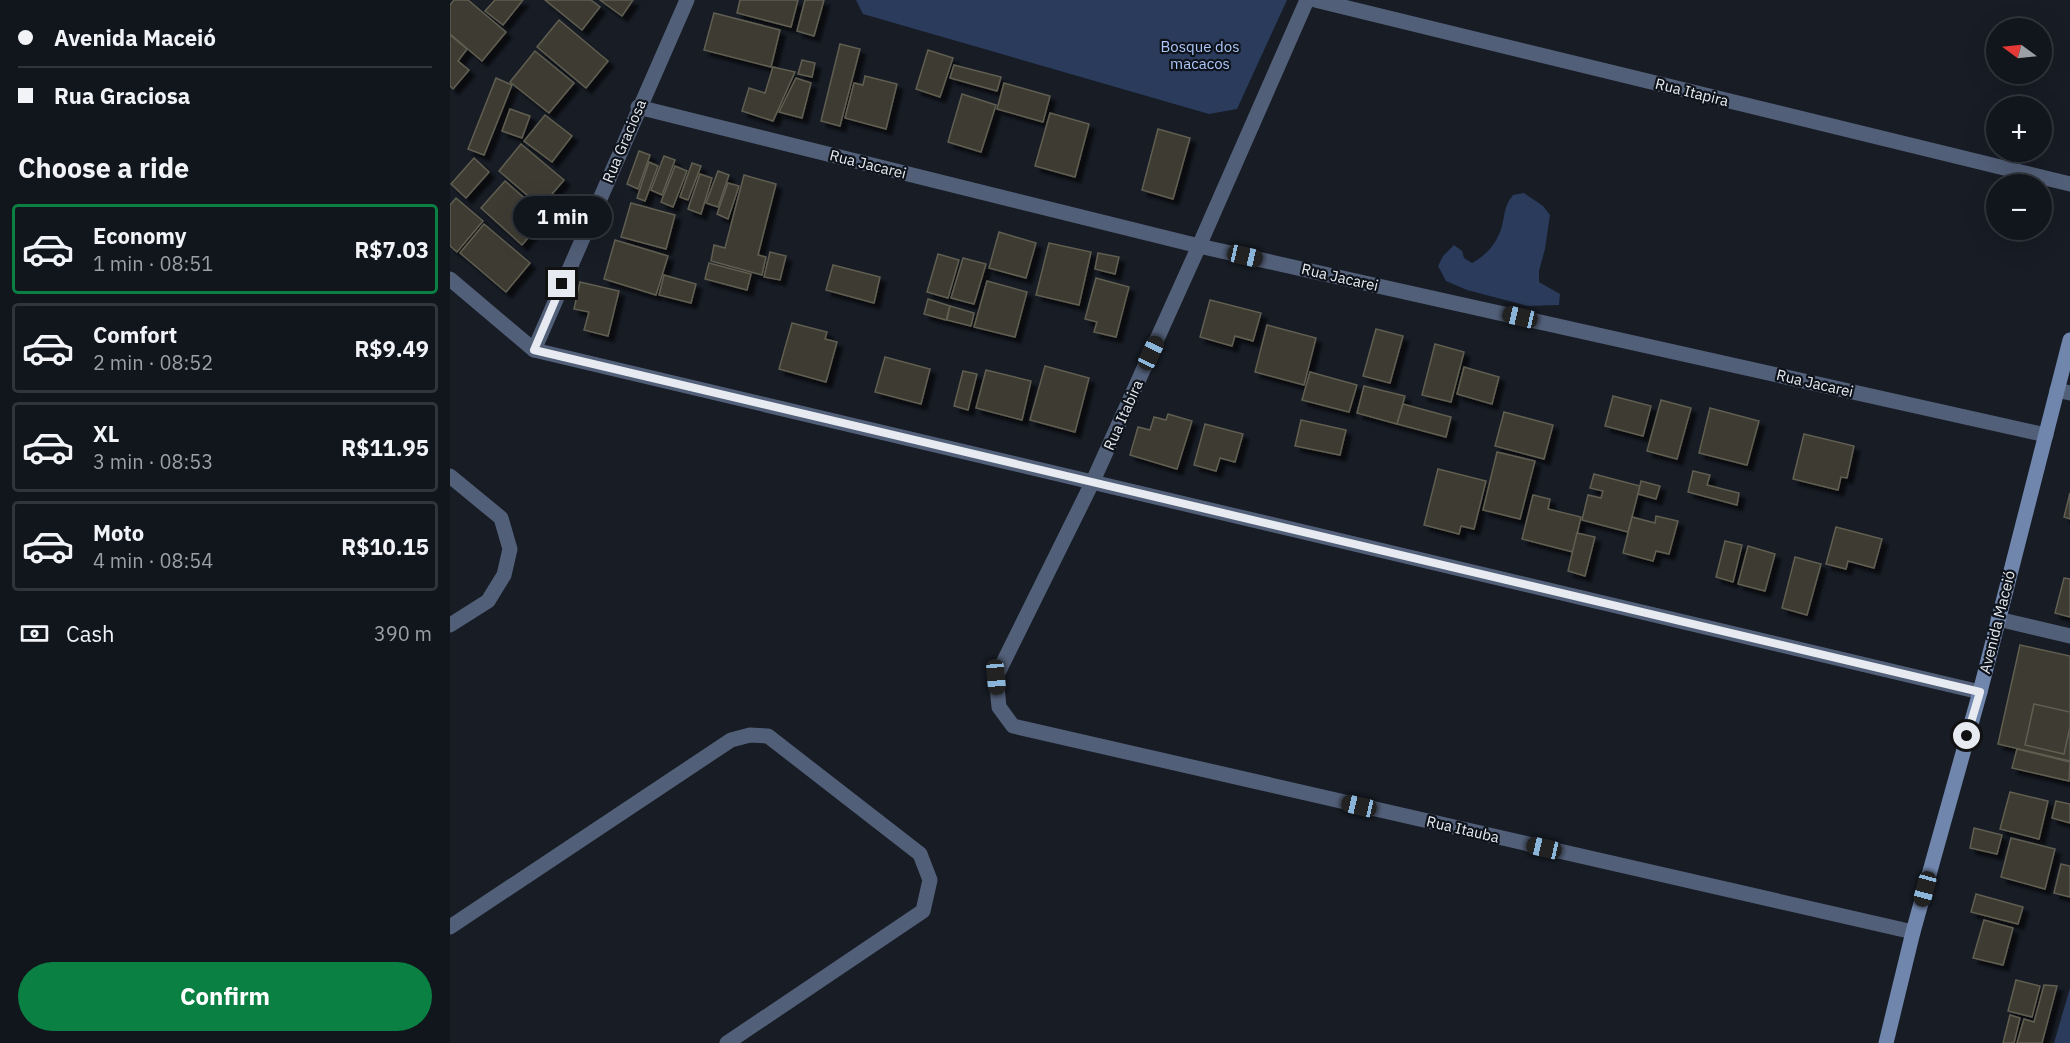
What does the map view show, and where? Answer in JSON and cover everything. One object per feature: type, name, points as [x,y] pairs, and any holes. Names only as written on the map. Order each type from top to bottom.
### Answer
[{"type":"street","name":"Rua Graciosa","points":[[534,350],[638,107],[687,0]]},
{"type":"street","name":"Rua Itabira","points":[[1013,726],[999,707],[996,677],[1093,481],[1307,0]]},
{"type":"street","name":"Rua Itapira","points":[[1315,0],[2070,184]]},
{"type":"street","name":"Rua Jacarei","points":[[638,107],[1199,246],[2046,435]]},
{"type":"street","points":[[450,279],[534,350],[1980,692]]},
{"type":"street","name":"Avenida Maceió","points":[[1886,1043],[1913,932],[1980,692],[2046,435],[2064,391],[2070,340]]},
{"type":"street","points":[[450,476],[501,518],[510,549],[504,575],[488,601],[450,625]]},
{"type":"street","points":[[1998,619],[2070,636]]},
{"type":"street","name":"Rua Itauba","points":[[1013,726],[1913,932]]},
{"type":"street","points":[[450,927],[731,740],[750,735],[768,736],[920,854],[930,880],[923,911],[727,1043]]},
{"type":"green space","name":"Bosque dos macacos","points":[[856,0],[1287,0],[1237,109],[1209,114],[863,14]]},
{"type":"green space","points":[[1524,193],[1543,206],[1550,215],[1539,282],[1560,294],[1559,305],[1528,306],[1467,290],[1446,281],[1438,266],[1443,256],[1454,245],[1462,251],[1464,258],[1472,263],[1482,256],[1497,238],[1510,199],[1513,195]]},
{"type":"green space","points":[[2070,988],[2070,1043],[2054,1043]]},
{"type":"building","points":[[454,0],[468,0],[506,32],[482,61],[450,34],[450,5]]},
{"type":"building","points":[[495,0],[523,0],[503,25],[485,11]]},
{"type":"building","points":[[545,0],[591,0],[600,7],[582,30]]},
{"type":"building","points":[[600,0],[633,0],[622,16]]},
{"type":"building","points":[[740,0],[798,0],[791,27],[737,13]]},
{"type":"building","points":[[805,0],[824,0],[814,36],[797,31]]},
{"type":"building","points":[[714,13],[780,30],[771,67],[704,50]]},
{"type":"building","points":[[559,20],[608,61],[586,88],[537,47]]},
{"type":"building","points":[[450,35],[467,49],[458,61],[469,70],[453,89],[450,86]]},
{"type":"building","points":[[840,44],[860,49],[840,126],[821,121]]},
{"type":"building","points":[[928,50],[953,58],[940,97],[916,89]]},
{"type":"building","points":[[535,51],[574,83],[549,113],[510,82]]},
{"type":"building","points":[[802,60],[815,63],[812,77],[798,74]]},
{"type":"building","points":[[954,65],[1001,77],[997,91],[950,78]]},
{"type":"building","points":[[773,67],[795,72],[773,121],[742,111],[749,88],[765,93]]},
{"type":"building","points":[[865,76],[897,84],[886,129],[845,118],[854,83],[863,85]]},
{"type":"building","points":[[496,78],[512,85],[484,155],[468,149]]},
{"type":"building","points":[[796,78],[811,83],[802,118],[779,112]]},
{"type":"building","points":[[1004,83],[1050,96],[1043,122],[997,109]]},
{"type":"building","points":[[962,94],[996,105],[981,152],[948,142]]},
{"type":"building","points":[[510,109],[530,116],[522,138],[502,131]]},
{"type":"building","points":[[1050,113],[1089,124],[1075,177],[1035,166]]},
{"type":"building","points":[[545,115],[572,136],[552,162],[524,141]]},
{"type":"building","points":[[1158,129],[1190,138],[1173,199],[1142,190]]},
{"type":"building","points":[[521,144],[564,180],[541,207],[499,171]]},
{"type":"building","points":[[639,151],[650,155],[638,189],[627,184]]},
{"type":"building","points":[[664,156],[675,160],[662,195],[651,190]]},
{"type":"building","points":[[474,158],[489,172],[466,198],[451,184]]},
{"type":"building","points":[[649,162],[658,166],[645,201],[637,198]]},
{"type":"building","points":[[692,163],[701,166],[688,200],[680,197]]},
{"type":"building","points":[[675,166],[687,171],[673,207],[661,202]]},
{"type":"building","points":[[718,171],[729,175],[718,207],[706,203]]},
{"type":"building","points":[[700,174],[712,178],[701,214],[688,209]]},
{"type":"building","points":[[744,175],[776,184],[758,255],[766,257],[762,275],[711,261],[714,245],[725,248]]},
{"type":"building","points":[[505,181],[546,217],[522,245],[481,208]]},
{"type":"building","points":[[728,183],[739,186],[728,219],[717,214]]},
{"type":"building","points":[[456,198],[483,221],[457,252],[450,246],[450,205]]},
{"type":"building","points":[[631,203],[675,215],[666,249],[621,237]]},
{"type":"building","points":[[484,224],[530,263],[506,292],[460,253]]},
{"type":"building","points":[[999,232],[1036,243],[1026,278],[989,268]]},
{"type":"building","points":[[615,240],[668,256],[656,295],[604,279]]},
{"type":"building","points":[[1049,243],[1091,252],[1079,305],[1036,295]]},
{"type":"building","points":[[770,252],[786,256],[780,280],[764,277]]},
{"type":"building","points":[[1098,253],[1119,257],[1115,274],[1095,269]]},
{"type":"building","points":[[938,254],[959,260],[948,298],[927,292]]},
{"type":"building","points":[[963,258],[986,264],[974,304],[951,298]]},
{"type":"building","points":[[709,263],[751,274],[747,290],[705,279]]},
{"type":"building","points":[[833,265],[880,277],[874,303],[826,290]]},
{"type":"building","points":[[664,275],[696,284],[691,303],[659,295]]},
{"type":"building","points":[[1096,278],[1129,287],[1116,337],[1094,332],[1097,322],[1085,319]]},
{"type":"building","points":[[987,281],[1027,292],[1015,337],[974,327]]},
{"type":"building","points":[[580,282],[619,291],[608,336],[584,330],[589,312],[574,309]]},
{"type":"building","points":[[928,299],[950,306],[946,320],[924,314]]},
{"type":"building","points":[[1210,300],[1261,313],[1253,341],[1235,336],[1232,346],[1200,337]]},
{"type":"building","points":[[950,306],[974,313],[971,326],[947,320]]},
{"type":"building","points":[[792,323],[827,332],[825,339],[837,342],[826,382],[779,369]]},
{"type":"building","points":[[1267,325],[1316,338],[1304,385],[1255,372]]},
{"type":"building","points":[[1376,329],[1403,336],[1390,383],[1363,376]]},
{"type":"building","points":[[1435,344],[1464,352],[1451,402],[1422,395]]},
{"type":"building","points":[[885,357],[930,369],[921,404],[875,392]]},
{"type":"building","points":[[1045,366],[1089,378],[1075,432],[1030,420]]},
{"type":"building","points":[[1464,367],[1499,377],[1492,404],[1457,394]]},
{"type":"building","points":[[986,370],[1031,381],[1022,420],[976,408]]},
{"type":"building","points":[[963,371],[977,374],[968,410],[954,406]]},
{"type":"building","points":[[1310,372],[1357,385],[1349,412],[1302,400]]},
{"type":"building","points":[[1364,386],[1405,396],[1397,424],[1357,413]]},
{"type":"building","points":[[1613,396],[1651,406],[1643,436],[1605,426]]},
{"type":"building","points":[[1661,400],[1691,408],[1677,459],[1647,451]]},
{"type":"building","points":[[1403,404],[1451,417],[1446,437],[1397,424]]},
{"type":"building","points":[[1710,408],[1759,421],[1747,465],[1699,453]]},
{"type":"building","points":[[1504,412],[1553,425],[1544,459],[1495,446]]},
{"type":"building","points":[[1168,414],[1192,421],[1177,469],[1130,455],[1138,427],[1150,430],[1154,417],[1166,420]]},
{"type":"building","points":[[1301,420],[1346,430],[1340,455],[1295,446]]},
{"type":"building","points":[[1205,424],[1243,434],[1235,462],[1220,458],[1216,471],[1194,465]]},
{"type":"building","points":[[1804,434],[1854,446],[1847,478],[1841,477],[1838,490],[1793,479]]},
{"type":"building","points":[[1497,452],[1535,461],[1520,519],[1483,510]]},
{"type":"building","points":[[1438,469],[1486,481],[1474,529],[1461,526],[1459,534],[1424,525]]},
{"type":"building","points":[[1693,471],[1710,475],[1707,485],[1739,493],[1737,505],[1688,492]]},
{"type":"building","points":[[1594,474],[1640,486],[1628,532],[1582,520],[1588,495],[1601,498],[1603,491],[1590,488]]},
{"type":"building","points":[[1641,481],[1660,486],[1656,499],[1638,494]]},
{"type":"building","points":[[2070,493],[2070,519],[2064,517]]},
{"type":"building","points":[[1533,495],[1550,499],[1548,509],[1581,517],[1573,552],[1522,539]]},
{"type":"building","points":[[1656,516],[1678,521],[1669,554],[1656,551],[1653,561],[1623,553],[1632,517],[1655,523]]},
{"type":"building","points":[[1836,527],[1882,539],[1874,568],[1848,561],[1846,569],[1826,564]]},
{"type":"building","points":[[1577,533],[1595,537],[1585,576],[1568,571]]},
{"type":"building","points":[[1725,541],[1742,545],[1733,582],[1716,577]]},
{"type":"building","points":[[1748,546],[1775,554],[1765,591],[1738,584]]},
{"type":"building","points":[[1795,557],[1821,564],[1807,615],[1782,608]]},
{"type":"building","points":[[2064,578],[2070,579],[2070,617],[2055,613]]},
{"type":"building","points":[[2020,645],[2070,656],[2070,761],[1998,744]]},
{"type":"building","points":[[2034,704],[2070,712],[2070,727],[2064,754],[2025,745]]},
{"type":"building","points":[[2017,749],[2070,762],[2069,781],[2012,768]]},
{"type":"building","points":[[2010,792],[2048,801],[2039,839],[2000,829]]},
{"type":"building","points":[[2056,801],[2070,804],[2070,823],[2052,818]]},
{"type":"building","points":[[1974,828],[2002,835],[1997,854],[1970,848]]},
{"type":"building","points":[[2011,838],[2055,849],[2045,889],[2001,877]]},
{"type":"building","points":[[2061,864],[2070,866],[2070,897],[2054,893]]},
{"type":"building","points":[[1976,894],[2023,907],[2018,924],[1971,912]]},
{"type":"building","points":[[1984,920],[2013,928],[2003,965],[1973,958]]},
{"type":"building","points":[[2016,980],[2040,986],[2032,1017],[2008,1011]]},
{"type":"building","points":[[2044,985],[2057,986],[2042,1043],[2017,1043],[2024,1019],[2034,1022]]},
{"type":"building","points":[[2010,1015],[2020,1018],[2014,1043],[2003,1043]]},
{"type":"route","points":[[562,284],[534,350],[1980,692],[1967,736]]}]
